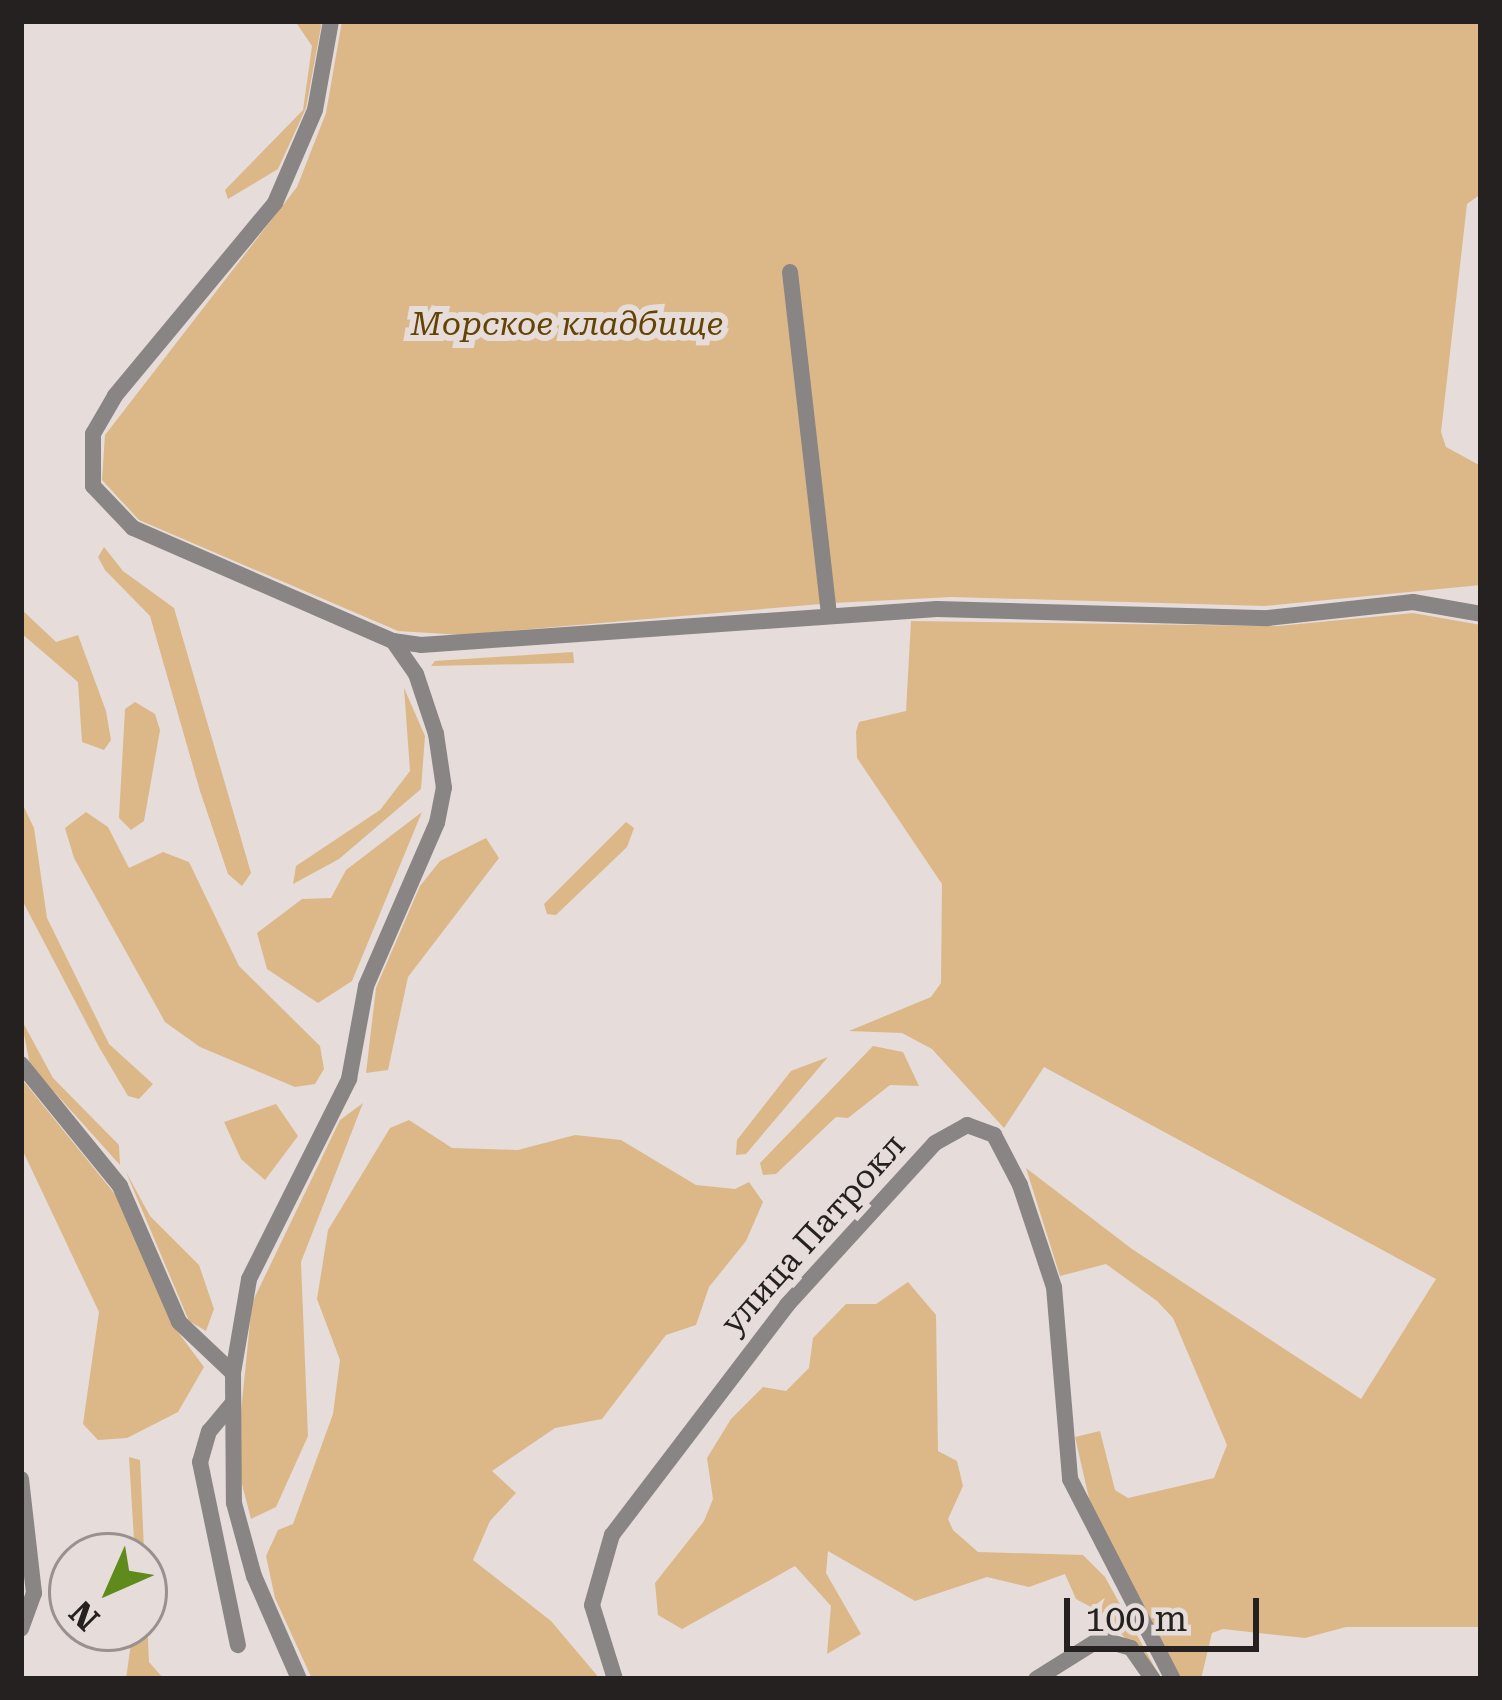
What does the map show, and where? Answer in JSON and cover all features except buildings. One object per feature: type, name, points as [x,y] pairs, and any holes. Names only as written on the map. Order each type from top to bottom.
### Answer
[{"type":"street","points":[[331,21],[315,110],[286,182],[247,242],[107,407],[88,467],[106,507],[134,528],[392,641],[569,640],[830,613],[1268,617],[1481,598]]},
{"type":"street","points":[[790,272],[830,613]]},
{"type":"street","points":[[1441,604],[1481,614]]},
{"type":"street","points":[[299,1679],[254,1576],[234,1503],[233,1373],[249,1279],[349,1079],[372,968],[437,824],[444,788],[436,734],[416,674],[392,641]]},
{"type":"street","points":[[21,1064],[120,1186],[179,1322],[233,1373]]},
{"type":"street","name":"улица Патрокл","points":[[615,1679],[592,1605],[612,1534],[787,1305],[935,1143],[967,1125],[994,1135],[1020,1185],[1054,1286],[1070,1479],[1173,1679]]},
{"type":"street","points":[[232,1404],[209,1431],[200,1462],[238,1645]]},
{"type":"street","points":[[21,1479],[34,1593],[21,1629]]},
{"type":"street","points":[[1036,1679],[1083,1643],[1131,1648],[1153,1679]]},
{"type":"green space","points":[[295,21],[322,21],[306,108],[278,169],[228,199],[225,190],[303,110],[312,46]]},
{"type":"green space","name":"Морское кладбище","points":[[342,21],[1481,21],[1481,194],[1467,204],[1441,432],[1446,447],[1481,466],[1481,585],[1265,606],[952,597],[461,635],[398,631],[139,520],[102,480],[105,435],[297,187],[326,113]]},
{"type":"green space","points":[[104,547],[123,571],[174,608],[251,873],[242,886],[228,874],[150,616],[105,570],[98,557]]},
{"type":"green space","points":[[21,609],[56,642],[78,635],[106,711],[111,740],[104,750],[82,742],[78,682],[21,633]]},
{"type":"green space","points":[[1413,613],[1481,625],[1481,1627],[1346,1627],[1305,1638],[1223,1629],[1212,1633],[1201,1679],[1181,1679],[1091,1507],[1075,1437],[1100,1431],[1115,1490],[1128,1498],[1214,1478],[1227,1445],[1173,1318],[1157,1301],[1106,1264],[1060,1276],[1026,1168],[1132,1249],[1361,1399],[1436,1279],[1044,1067],[1004,1128],[932,1049],[902,1033],[849,1031],[931,997],[941,983],[942,884],[857,758],[856,732],[859,722],[906,711],[911,621],[1278,626]]},
{"type":"green space","points":[[573,652],[574,663],[431,666],[435,661]]},
{"type":"green space","points":[[404,688],[425,736],[421,789],[339,859],[293,884],[296,866],[380,810],[410,771]]},
{"type":"green space","points":[[135,702],[155,714],[160,730],[144,821],[131,830],[119,818],[125,709]]},
{"type":"green space","points":[[21,801],[34,828],[47,918],[109,1044],[153,1084],[139,1099],[128,1096],[99,1047],[21,898]]},
{"type":"green space","points":[[86,812],[108,827],[129,868],[163,852],[189,862],[239,966],[320,1046],[324,1069],[315,1084],[295,1087],[200,1047],[165,1022],[74,858],[65,828]]},
{"type":"green space","points":[[422,812],[352,981],[318,1003],[267,969],[257,933],[302,899],[331,898],[346,870]]},
{"type":"green space","points":[[626,822],[634,828],[627,847],[556,915],[547,914],[544,904]]},
{"type":"green space","points":[[486,838],[499,858],[408,977],[388,1070],[366,1073],[376,988],[420,886],[440,861]]},
{"type":"green space","points":[[21,1019],[53,1078],[119,1145],[120,1165],[30,1065]]},
{"type":"green space","points":[[873,1046],[903,1052],[919,1086],[890,1085],[848,1118],[836,1117],[776,1174],[763,1175],[760,1163]]},
{"type":"green space","points":[[828,1057],[746,1154],[736,1155],[737,1140],[791,1071]]},
{"type":"green space","points":[[21,1078],[118,1198],[172,1324],[204,1367],[178,1412],[127,1438],[98,1440],[83,1424],[99,1312],[21,1147]]},
{"type":"green space","points":[[363,1103],[301,1262],[308,1436],[276,1507],[251,1519],[236,1461],[252,1303],[340,1120]]},
{"type":"green space","points":[[276,1104],[298,1136],[265,1180],[241,1159],[224,1122]]},
{"type":"green space","points":[[409,1120],[452,1148],[518,1150],[575,1135],[621,1140],[696,1185],[735,1189],[749,1182],[763,1202],[746,1241],[709,1287],[696,1325],[666,1335],[602,1419],[555,1428],[492,1471],[516,1493],[490,1521],[473,1560],[551,1621],[600,1679],[312,1679],[275,1598],[266,1556],[278,1530],[293,1524],[333,1414],[340,1360],[317,1299],[328,1230],[390,1128]]},
{"type":"green space","points":[[126,1172],[150,1216],[199,1265],[214,1309],[206,1331],[189,1321]]},
{"type":"green space","points":[[908,1282],[936,1315],[938,1451],[957,1461],[963,1486],[948,1519],[953,1530],[978,1552],[1083,1555],[1105,1577],[1159,1675],[1102,1613],[1076,1599],[1065,1574],[1029,1587],[987,1577],[915,1601],[828,1551],[826,1573],[861,1634],[827,1654],[831,1606],[795,1566],[682,1629],[658,1615],[655,1583],[704,1521],[713,1499],[707,1458],[731,1419],[763,1387],[786,1391],[809,1368],[813,1338],[846,1304],[876,1304]]},
{"type":"green space","points":[[129,1457],[140,1460],[143,1532],[134,1532]]},
{"type":"green space","points":[[130,1652],[149,1652],[149,1662],[164,1679],[126,1679]]}]
